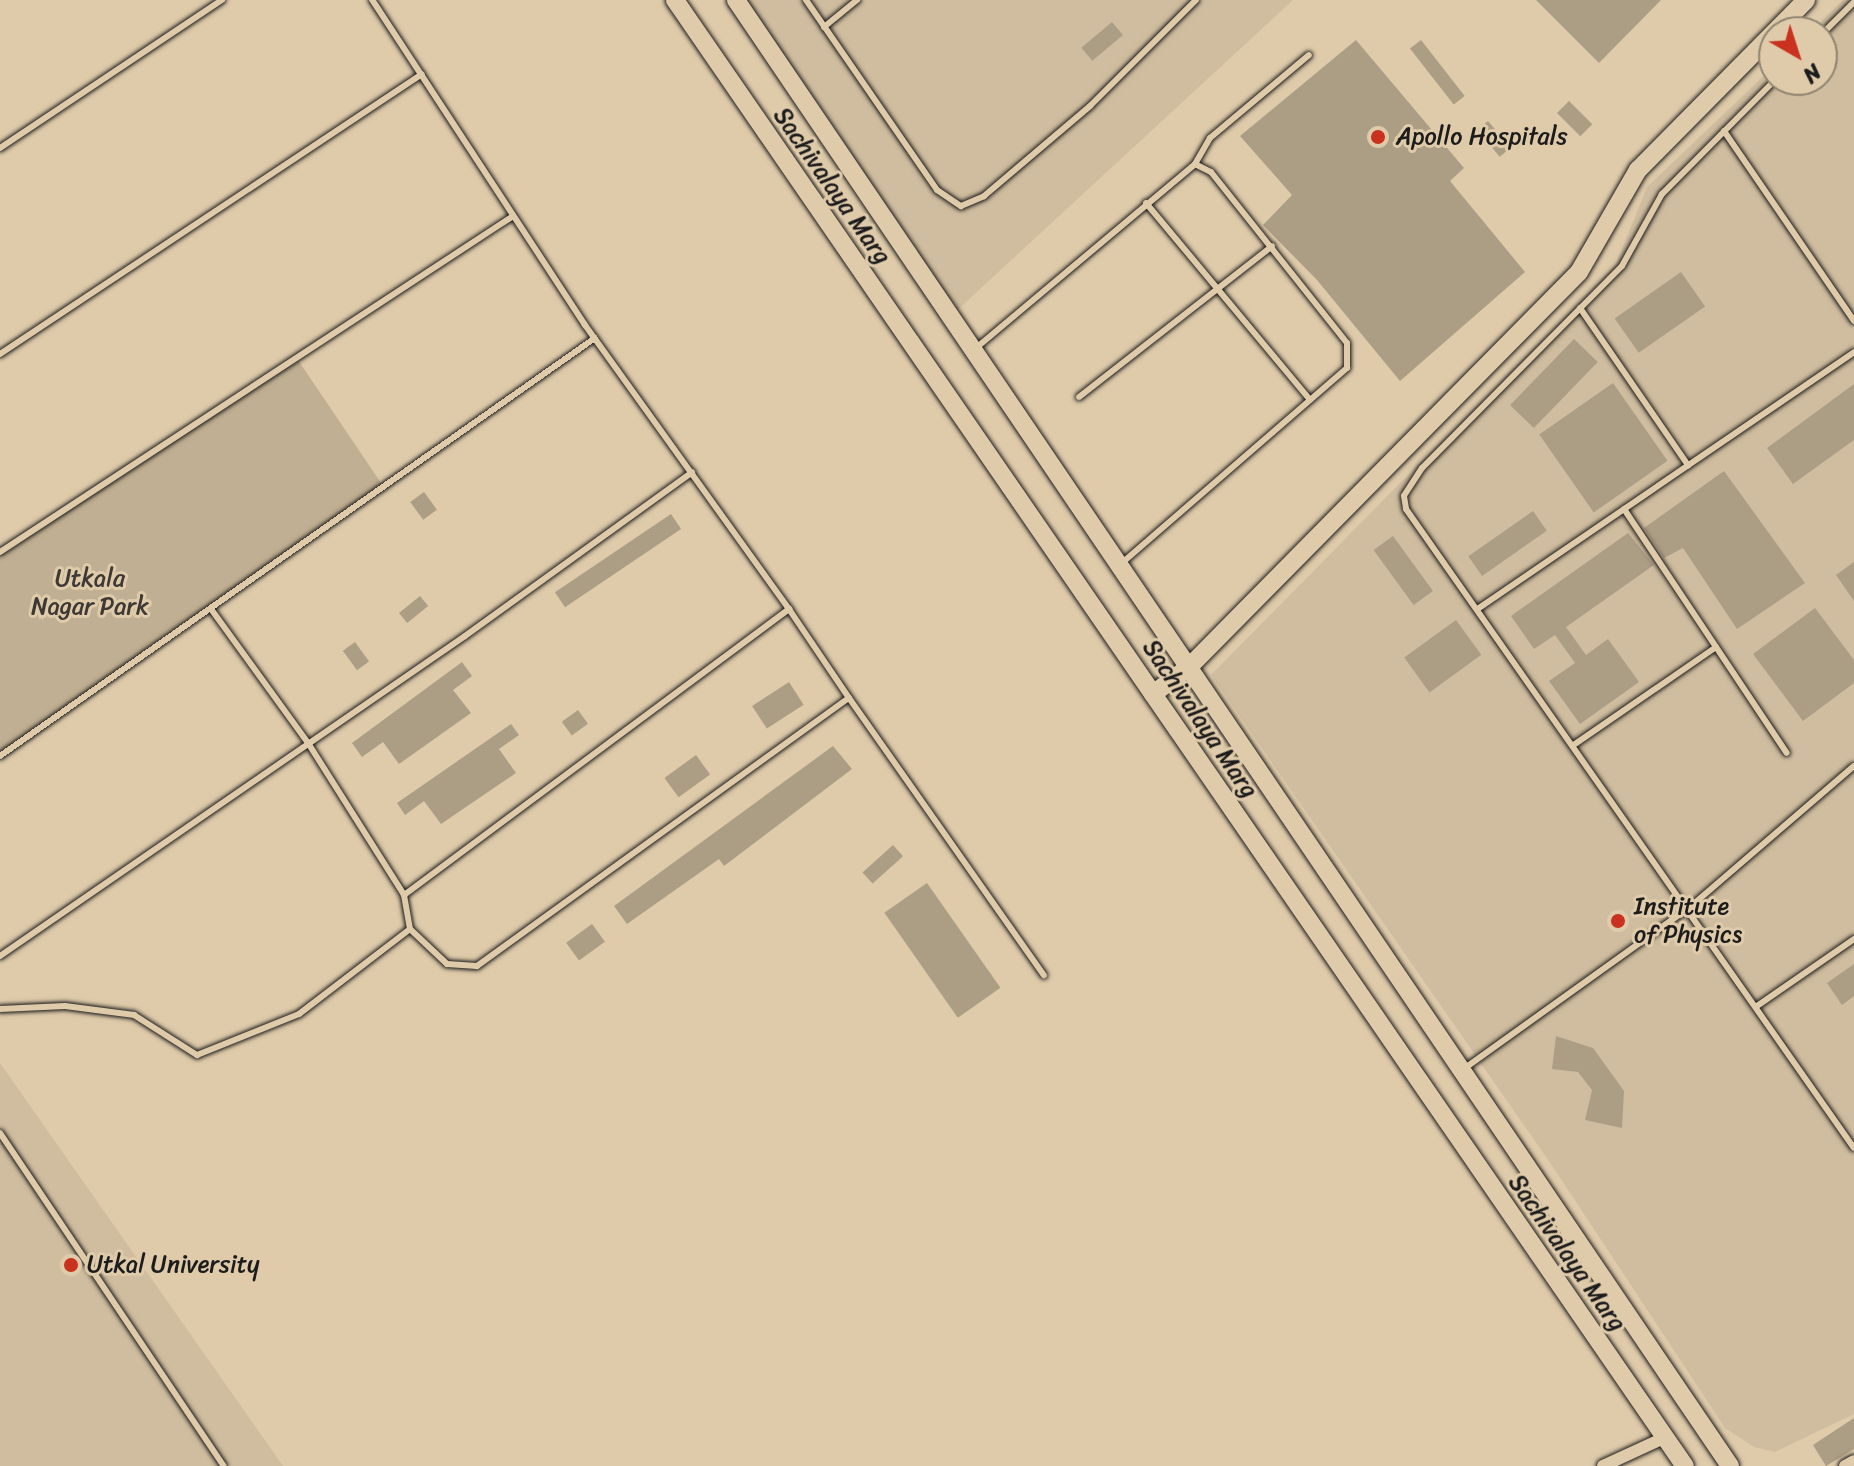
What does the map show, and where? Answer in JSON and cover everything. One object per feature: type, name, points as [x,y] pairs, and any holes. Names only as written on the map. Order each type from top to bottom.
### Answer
[{"type":"main road","name":"Sachivalaya Marg","points":[[675,0],[1685,1466]]},
{"type":"main road","points":[[736,0],[1462,1070],[1722,1463]]},
{"type":"main road","points":[[1153,694],[1189,667],[1579,272],[1638,170],[1798,3]]},
{"type":"street","points":[[1603,1466],[1666,1437]]},
{"type":"street","points":[[1845,1466],[1854,1461]]},
{"type":"lane","points":[[0,148],[222,0]]},
{"type":"lane","points":[[372,0],[595,338],[789,609],[1044,975]]},
{"type":"lane","points":[[806,0],[937,190],[961,206],[984,196],[1090,106],[1196,0]]},
{"type":"lane","points":[[824,27],[857,0]]},
{"type":"lane","points":[[1838,18],[1854,2]]},
{"type":"lane","points":[[972,350],[1195,164],[1210,138],[1309,55]]},
{"type":"lane","points":[[0,354],[422,74]]},
{"type":"lane","points":[[1759,96],[1662,194],[1622,266],[1422,468],[1404,496],[1406,509],[1690,907],[1854,1148]]},
{"type":"lane","points":[[1724,131],[1854,321]]},
{"type":"lane","points":[[1118,566],[1347,368],[1347,343],[1211,172],[1195,164]]},
{"type":"lane","points":[[1146,203],[1310,400]]},
{"type":"lane","points":[[0,552],[513,216]]},
{"type":"lane","points":[[1079,397],[1220,292],[1272,246]]},
{"type":"lane","points":[[1580,308],[1688,465]]},
{"type":"lane","points":[[0,756],[595,338]]},
{"type":"lane","points":[[1479,608],[1854,352]]},
{"type":"lane","points":[[0,956],[692,472]]},
{"type":"lane","points":[[1624,509],[1787,753]]},
{"type":"lane","points":[[211,609],[308,743],[404,895],[410,929],[447,964],[477,966],[849,698]]},
{"type":"lane","points":[[404,895],[789,609]]},
{"type":"lane","points":[[1575,744],[1716,647]]},
{"type":"lane","points":[[1462,1070],[1690,907],[1854,766]]},
{"type":"lane","points":[[0,1009],[65,1006],[134,1015],[197,1055],[299,1014],[410,929]]},
{"type":"lane","points":[[1757,1006],[1854,939]]},
{"type":"lane","points":[[0,1133],[224,1466]]},
{"type":"shaded area","points":[[742,0],[1293,0],[953,314]]},
{"type":"shaded area","name":"Institute of Physics","points":[[1843,0],[1854,0],[1854,1414],[1775,1452],[1754,1447],[1725,1428],[1553,1167],[1211,675],[1616,264],[1647,187],[1758,81],[1758,96],[1838,96],[1838,16],[1826,16]]},
{"type":"shaded area","name":"Utkal University","points":[[0,1063],[283,1466],[0,1466]]},
{"type":"green space","name":"Utkala Nagar Park","points":[[296,357],[383,486],[0,755],[0,553]]},
{"type":"building","points":[[1536,0],[1661,0],[1599,63]]},
{"type":"building","points":[[1112,22],[1123,35],[1092,61],[1081,48]]},
{"type":"building","points":[[1356,40],[1464,168],[1450,181],[1525,272],[1400,381],[1317,280],[1263,225],[1292,195],[1240,136]]},
{"type":"building","points":[[1421,40],[1465,96],[1454,105],[1410,49]]},
{"type":"building","points":[[1569,101],[1592,124],[1580,136],[1557,113]]},
{"type":"building","points":[[1488,121],[1510,148],[1500,157],[1477,130]]},
{"type":"building","points":[[1681,272],[1705,306],[1639,353],[1615,318]]},
{"type":"building","points":[[1574,339],[1598,362],[1534,428],[1510,405]]},
{"type":"building","points":[[1613,383],[1667,461],[1594,512],[1539,435]]},
{"type":"building","points":[[1854,384],[1854,440],[1793,484],[1767,448]]},
{"type":"building","points":[[1724,471],[1805,583],[1737,629],[1683,548],[1664,558],[1644,528]]},
{"type":"building","points":[[424,492],[437,510],[423,520],[410,502]]},
{"type":"building","points":[[1533,511],[1547,531],[1482,576],[1468,556]]},
{"type":"building","points":[[671,514],[681,529],[565,607],[555,592]]},
{"type":"building","points":[[1628,533],[1654,565],[1566,627],[1586,655],[1608,639],[1639,682],[1580,724],[1549,681],[1575,663],[1555,635],[1534,649],[1511,616]]},
{"type":"building","points":[[1393,536],[1433,591],[1414,605],[1374,550]]},
{"type":"building","points":[[1854,562],[1854,601],[1836,575]]},
{"type":"building","points":[[420,596],[428,606],[407,623],[399,613]]},
{"type":"building","points":[[1815,608],[1854,660],[1854,683],[1803,721],[1753,654]]},
{"type":"building","points":[[1456,620],[1481,655],[1429,692],[1404,658]]},
{"type":"building","points":[[355,642],[369,661],[357,670],[343,651]]},
{"type":"building","points":[[462,662],[472,676],[453,690],[471,713],[399,764],[383,742],[362,757],[352,743]]},
{"type":"building","points":[[789,682],[804,705],[767,729],[752,706]]},
{"type":"building","points":[[578,710],[588,724],[572,736],[562,722]]},
{"type":"building","points":[[511,724],[519,735],[499,749],[516,773],[441,824],[424,801],[405,815],[397,803]]},
{"type":"building","points":[[833,746],[852,769],[724,866],[719,859],[627,924],[614,906]]},
{"type":"building","points":[[696,755],[710,774],[679,797],[664,778]]},
{"type":"building","points":[[893,845],[903,856],[873,884],[863,872]]},
{"type":"building","points":[[927,883],[1000,988],[958,1018],[884,913]]},
{"type":"building","points":[[592,924],[605,942],[579,961],[566,943]]},
{"type":"building","points":[[1854,964],[1854,996],[1842,1005],[1827,983]]},
{"type":"building","points":[[1556,1036],[1593,1048],[1624,1091],[1622,1128],[1585,1120],[1592,1090],[1578,1072],[1552,1069]]},
{"type":"building","points":[[1854,1418],[1854,1449],[1826,1466],[1813,1445]]},
{"type":"place","name":"Apollo Hospitals","points":[[1378,137]]},
{"type":"place","name":"Institute of Physics","points":[[1618,921]]},
{"type":"place","name":"Utkal University","points":[[71,1265]]}]
